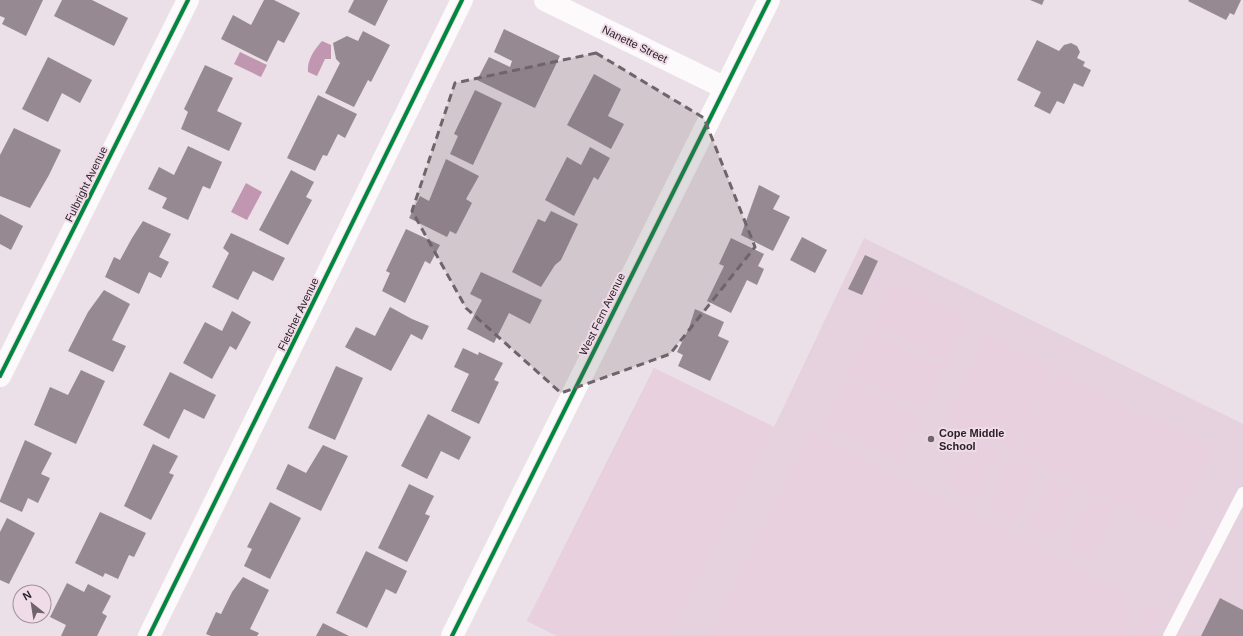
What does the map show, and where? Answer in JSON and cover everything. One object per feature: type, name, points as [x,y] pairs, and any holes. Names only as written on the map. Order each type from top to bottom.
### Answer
[{"type":"street","name":"Fulbright Avenue","points":[[0,376],[188,0]]},
{"type":"street","name":"Fletcher Avenue","points":[[150,636],[462,0]]},
{"type":"street","name":"Nanette Street","points":[[546,0],[725,88]]},
{"type":"street","name":"West Fern Avenue","points":[[452,636],[769,0]]},
{"type":"lane","points":[[1169,636],[1243,493]]},
{"type":"highlighted area","points":[[596,53],[704,118],[755,247],[670,354],[561,393],[466,308],[412,211],[455,83]]},
{"type":"shaded area","points":[[322,41],[331,45],[331,59],[325,59],[317,76],[308,72],[308,68],[312,55]]},
{"type":"shaded area","points":[[240,52],[267,65],[261,77],[234,64]]},
{"type":"shaded area","points":[[246,183],[262,192],[247,220],[231,212]]},
{"type":"shaded area","name":"Cope Middle School","points":[[864,238],[1243,424],[1243,636],[557,636],[527,621],[654,368],[774,427]]},
{"type":"shaded area","points":[[893,280],[968,318],[946,362],[871,324]]},
{"type":"shaded area","points":[[868,330],[943,367],[922,410],[847,373]]},
{"type":"shaded area","points":[[986,335],[1055,369],[1014,451],[945,417]]},
{"type":"shaded area","points":[[654,368],[774,427],[669,636],[557,636],[527,621]]},
{"type":"shaded area","points":[[1058,371],[1134,409],[1093,491],[1017,453]]},
{"type":"shaded area","points":[[845,379],[919,416],[898,459],[823,422]]},
{"type":"shaded area","points":[[1137,410],[1214,448],[1172,530],[1095,492]]},
{"type":"shaded area","points":[[810,431],[1121,591],[1132,623],[1125,636],[708,636]]},
{"type":"shaded area","points":[[972,436],[999,450],[973,501],[946,488]]},
{"type":"shaded area","points":[[1012,456],[1038,469],[1013,521],[986,508]]},
{"type":"shaded area","points":[[1051,476],[1077,489],[1051,540],[1025,527]]},
{"type":"shaded area","points":[[1090,495],[1116,508],[1091,559],[1064,547]]},
{"type":"shaded area","points":[[1146,605],[1165,614],[1154,636],[1131,636]]},
{"type":"building","points":[[0,0],[43,0],[26,36],[2,24],[5,18],[0,16]]},
{"type":"building","points":[[62,0],[92,0],[128,18],[114,46],[54,16]]},
{"type":"building","points":[[264,0],[274,0],[300,13],[284,43],[278,40],[267,62],[221,39],[233,15],[251,25]]},
{"type":"building","points":[[354,0],[388,0],[375,26],[348,12]]},
{"type":"building","points":[[1030,0],[1044,0],[1042,5]]},
{"type":"building","points":[[1241,0],[1234,15],[1230,13],[1226,20],[1188,1]]},
{"type":"building","points":[[504,29],[560,56],[535,108],[477,80],[489,57],[510,67],[512,61],[494,52]]},
{"type":"building","points":[[363,31],[390,45],[371,82],[368,80],[354,107],[325,93],[340,63],[336,59],[333,43],[347,36],[358,41]]},
{"type":"building","points":[[1037,40],[1059,51],[1064,45],[1071,43],[1077,46],[1080,52],[1077,58],[1085,62],[1083,66],[1091,70],[1083,87],[1074,83],[1064,104],[1057,101],[1050,114],[1034,106],[1041,92],[1017,80]]},
{"type":"building","points":[[48,57],[92,80],[80,103],[62,93],[48,122],[22,109]]},
{"type":"building","points":[[205,65],[233,78],[217,111],[242,123],[229,151],[181,129],[188,112],[184,109]]},
{"type":"building","points":[[594,74],[621,89],[608,116],[624,124],[611,149],[567,125]]},
{"type":"building","points":[[475,90],[502,103],[473,165],[450,154],[458,136],[454,134]]},
{"type":"building","points":[[318,95],[357,114],[345,138],[338,134],[327,156],[323,155],[315,171],[287,158]]},
{"type":"building","points":[[14,128],[61,150],[49,175],[30,208],[0,196],[0,155]]},
{"type":"building","points":[[188,146],[222,162],[210,189],[203,186],[188,220],[162,208],[167,198],[148,189],[159,167],[174,175]]},
{"type":"building","points":[[590,147],[610,158],[598,180],[594,177],[574,216],[545,200],[567,157],[581,165]]},
{"type":"building","points":[[446,159],[479,176],[466,199],[472,203],[456,234],[450,231],[447,237],[409,218],[420,196],[429,201]]},
{"type":"building","points":[[291,170],[314,182],[306,197],[312,200],[288,245],[259,230]]},
{"type":"building","points":[[759,185],[780,196],[773,209],[790,217],[773,251],[741,235]]},
{"type":"building","points":[[551,211],[578,224],[561,260],[555,265],[541,287],[512,272],[538,219],[545,222]]},
{"type":"building","points":[[0,214],[23,226],[11,250],[0,244]]},
{"type":"building","points":[[143,221],[171,234],[159,257],[169,262],[161,278],[149,272],[139,294],[105,277],[114,257],[120,260]]},
{"type":"building","points":[[406,229],[440,245],[430,264],[425,261],[405,303],[382,291],[390,273],[386,271]]},
{"type":"building","points":[[231,233],[285,258],[273,281],[253,271],[238,300],[212,287],[229,253],[223,248]]},
{"type":"building","points":[[802,237],[827,250],[815,273],[790,260]]},
{"type":"building","points":[[731,238],[764,254],[758,266],[764,269],[757,285],[747,280],[731,313],[707,301],[724,266],[719,264]]},
{"type":"building","points":[[865,255],[878,261],[862,295],[848,289]]},
{"type":"building","points":[[481,272],[542,300],[530,324],[509,313],[494,343],[467,329],[482,300],[470,294]]},
{"type":"building","points":[[104,290],[130,304],[112,340],[126,346],[113,372],[68,351],[88,312]]},
{"type":"building","points":[[390,307],[429,326],[422,340],[411,334],[391,371],[345,347],[356,327],[375,336]]},
{"type":"building","points":[[695,309],[724,322],[718,336],[729,341],[710,381],[678,366],[683,355],[677,352],[689,328]]},
{"type":"building","points":[[232,311],[251,322],[236,350],[230,346],[212,379],[183,363],[205,322],[222,331]]},
{"type":"building","points":[[463,348],[478,355],[479,352],[503,363],[494,380],[499,382],[479,424],[451,411],[469,374],[454,367]]},
{"type":"building","points":[[336,366],[363,378],[335,440],[308,428]]},
{"type":"building","points":[[81,370],[105,381],[76,444],[34,425],[50,387],[68,395]]},
{"type":"building","points":[[170,372],[216,395],[204,419],[184,409],[169,439],[143,425]]},
{"type":"building","points":[[428,414],[471,437],[459,460],[441,451],[427,479],[401,466]]},
{"type":"building","points":[[25,440],[52,453],[41,474],[50,478],[38,503],[28,498],[22,512],[0,502],[0,500]]},
{"type":"building","points":[[153,444],[178,456],[169,473],[174,475],[151,520],[124,506]]},
{"type":"building","points":[[323,445],[348,456],[321,511],[276,489],[288,464],[306,473]]},
{"type":"building","points":[[409,484],[434,496],[425,514],[430,516],[407,562],[378,548]]},
{"type":"building","points":[[270,502],[301,518],[270,579],[244,566],[252,549],[247,547]]},
{"type":"building","points":[[100,512],[146,533],[134,557],[129,555],[118,579],[105,573],[103,577],[75,563]]},
{"type":"building","points":[[7,518],[35,533],[9,584],[0,580],[0,532]]},
{"type":"building","points":[[366,551],[407,571],[396,594],[386,589],[367,628],[336,613]]},
{"type":"building","points":[[243,577],[269,590],[250,629],[259,633],[257,636],[211,636],[206,634],[216,612],[221,614],[232,592]]},
{"type":"building","points":[[67,583],[84,592],[88,584],[111,596],[102,613],[107,616],[97,636],[61,636],[66,625],[52,618],[52,613]]},
{"type":"building","points":[[1220,598],[1243,610],[1243,636],[1201,636]]},
{"type":"building","points":[[323,623],[349,636],[316,636]]},
{"type":"cycle path","points":[[0,376],[188,0]]},
{"type":"cycle path","points":[[149,636],[462,0]]},
{"type":"cycle path","points":[[452,636],[769,0]]},
{"type":"place","name":"Cope Middle School","points":[[931,439]]}]
